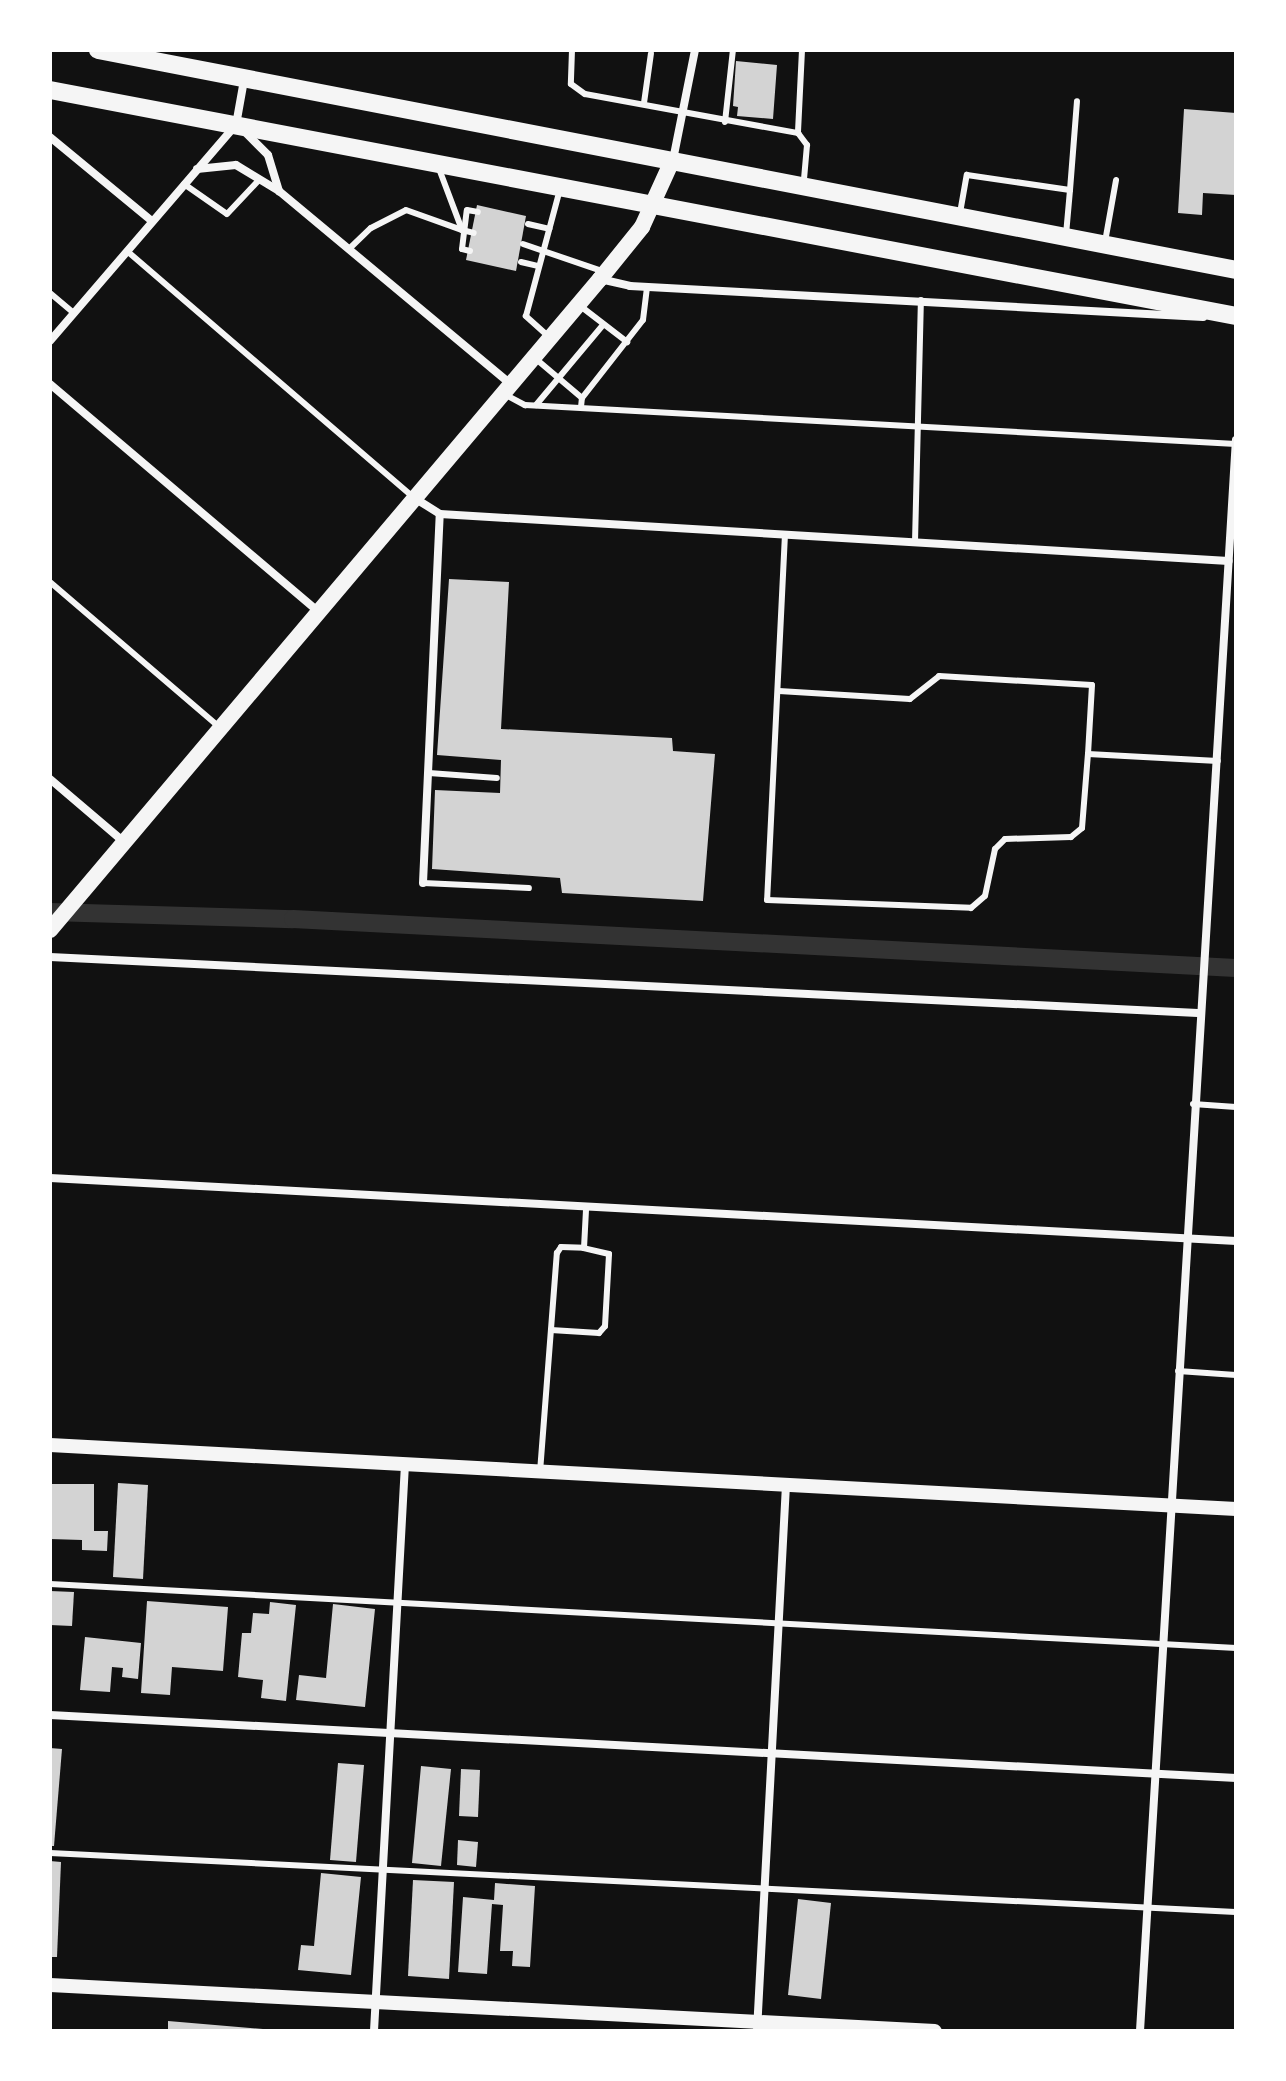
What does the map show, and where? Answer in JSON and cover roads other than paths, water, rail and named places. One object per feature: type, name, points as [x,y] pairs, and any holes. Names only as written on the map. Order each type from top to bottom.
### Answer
[{"type":"main road","points":[[98,50],[1105,242],[1236,270]]},
{"type":"main road","points":[[50,90],[1236,317]]},
{"type":"main road","points":[[51,929],[321,614],[603,276],[655,204],[672,161]]},
{"type":"street","points":[[672,161],[695,50]]},
{"type":"street","points":[[50,341],[236,125],[244,80]]},
{"type":"street","points":[[236,125],[268,155],[279,191]]},
{"type":"street","points":[[50,137],[152,221]]},
{"type":"street","points":[[197,169],[236,165],[279,191],[508,390]]},
{"type":"street","points":[[603,276],[647,287],[1236,317]]},
{"type":"street","points":[[50,384],[321,614]]},
{"type":"street","points":[[1140,2031],[1198,1013],[1218,761],[1229,561],[1234,530],[1236,442]]},
{"type":"street","points":[[416,499],[440,514],[1229,561]]},
{"type":"street","points":[[423,883],[440,514]]},
{"type":"street","points":[[50,779],[124,842]]},
{"type":"street","points":[[50,957],[1198,1013]]},
{"type":"street","points":[[50,1178],[586,1209],[1236,1241]]},
{"type":"street","points":[[50,1445],[1236,1509]]},
{"type":"street","points":[[374,2031],[405,1465]]},
{"type":"street","points":[[757,2026],[786,1485]]},
{"type":"street","points":[[50,1715],[1236,1778]]},
{"type":"street","points":[[50,1985],[757,2026],[935,2031]]},
{"type":"lane","points":[[572,50],[571,84],[585,94],[644,103],[682,115],[798,133]]},
{"type":"lane","points":[[725,122],[733,50]]},
{"type":"lane","points":[[802,50],[798,133],[807,145],[803,185]]},
{"type":"lane","points":[[644,103],[651,53]]},
{"type":"lane","points":[[1066,235],[1077,101]]},
{"type":"lane","points":[[436,162],[462,230]]},
{"type":"lane","points":[[959,214],[967,175],[1070,190]]},
{"type":"lane","points":[[184,184],[227,214],[260,179]]},
{"type":"lane","points":[[1105,242],[1116,180]]},
{"type":"lane","points":[[551,338],[526,316],[561,186]]},
{"type":"lane","points":[[349,249],[371,228],[406,210],[474,233]]},
{"type":"lane","points":[[470,251],[462,249],[462,230],[467,210],[478,212]]},
{"type":"lane","points":[[528,224],[549,229]]},
{"type":"lane","points":[[523,244],[544,249],[603,276]]},
{"type":"lane","points":[[127,251],[416,499]]},
{"type":"lane","points":[[521,262],[539,266]]},
{"type":"lane","points":[[581,407],[582,398],[595,377],[643,320],[647,287]]},
{"type":"lane","points":[[50,293],[74,313]]},
{"type":"lane","points":[[915,542],[921,300]]},
{"type":"lane","points":[[579,304],[627,342]]},
{"type":"lane","points":[[536,405],[592,345],[603,325]]},
{"type":"lane","points":[[535,358],[582,398]]},
{"type":"lane","points":[[508,390],[536,405],[1236,442]]},
{"type":"lane","points":[[779,691],[910,699],[939,676],[1092,685],[1082,828],[1071,837],[1005,839],[995,849],[985,896],[971,908],[767,900],[785,534]]},
{"type":"lane","points":[[50,582],[221,728]]},
{"type":"lane","points":[[1088,754],[1218,761]]},
{"type":"lane","points":[[429,773],[497,778]]},
{"type":"lane","points":[[423,883],[529,888]]},
{"type":"lane","points":[[1193,1104],[1236,1107]]},
{"type":"lane","points":[[584,1248],[586,1209]]},
{"type":"lane","points":[[540,1472],[551,1330],[557,1253],[561,1247],[609,1254],[604,1330],[551,1330]]},
{"type":"lane","points":[[1178,1371],[1236,1375]]},
{"type":"lane","points":[[50,1584],[1236,1648]]},
{"type":"lane","points":[[50,1853],[1236,1912]]},
{"type":"waterway","points":[[50,912],[293,919],[1236,968]]}]
